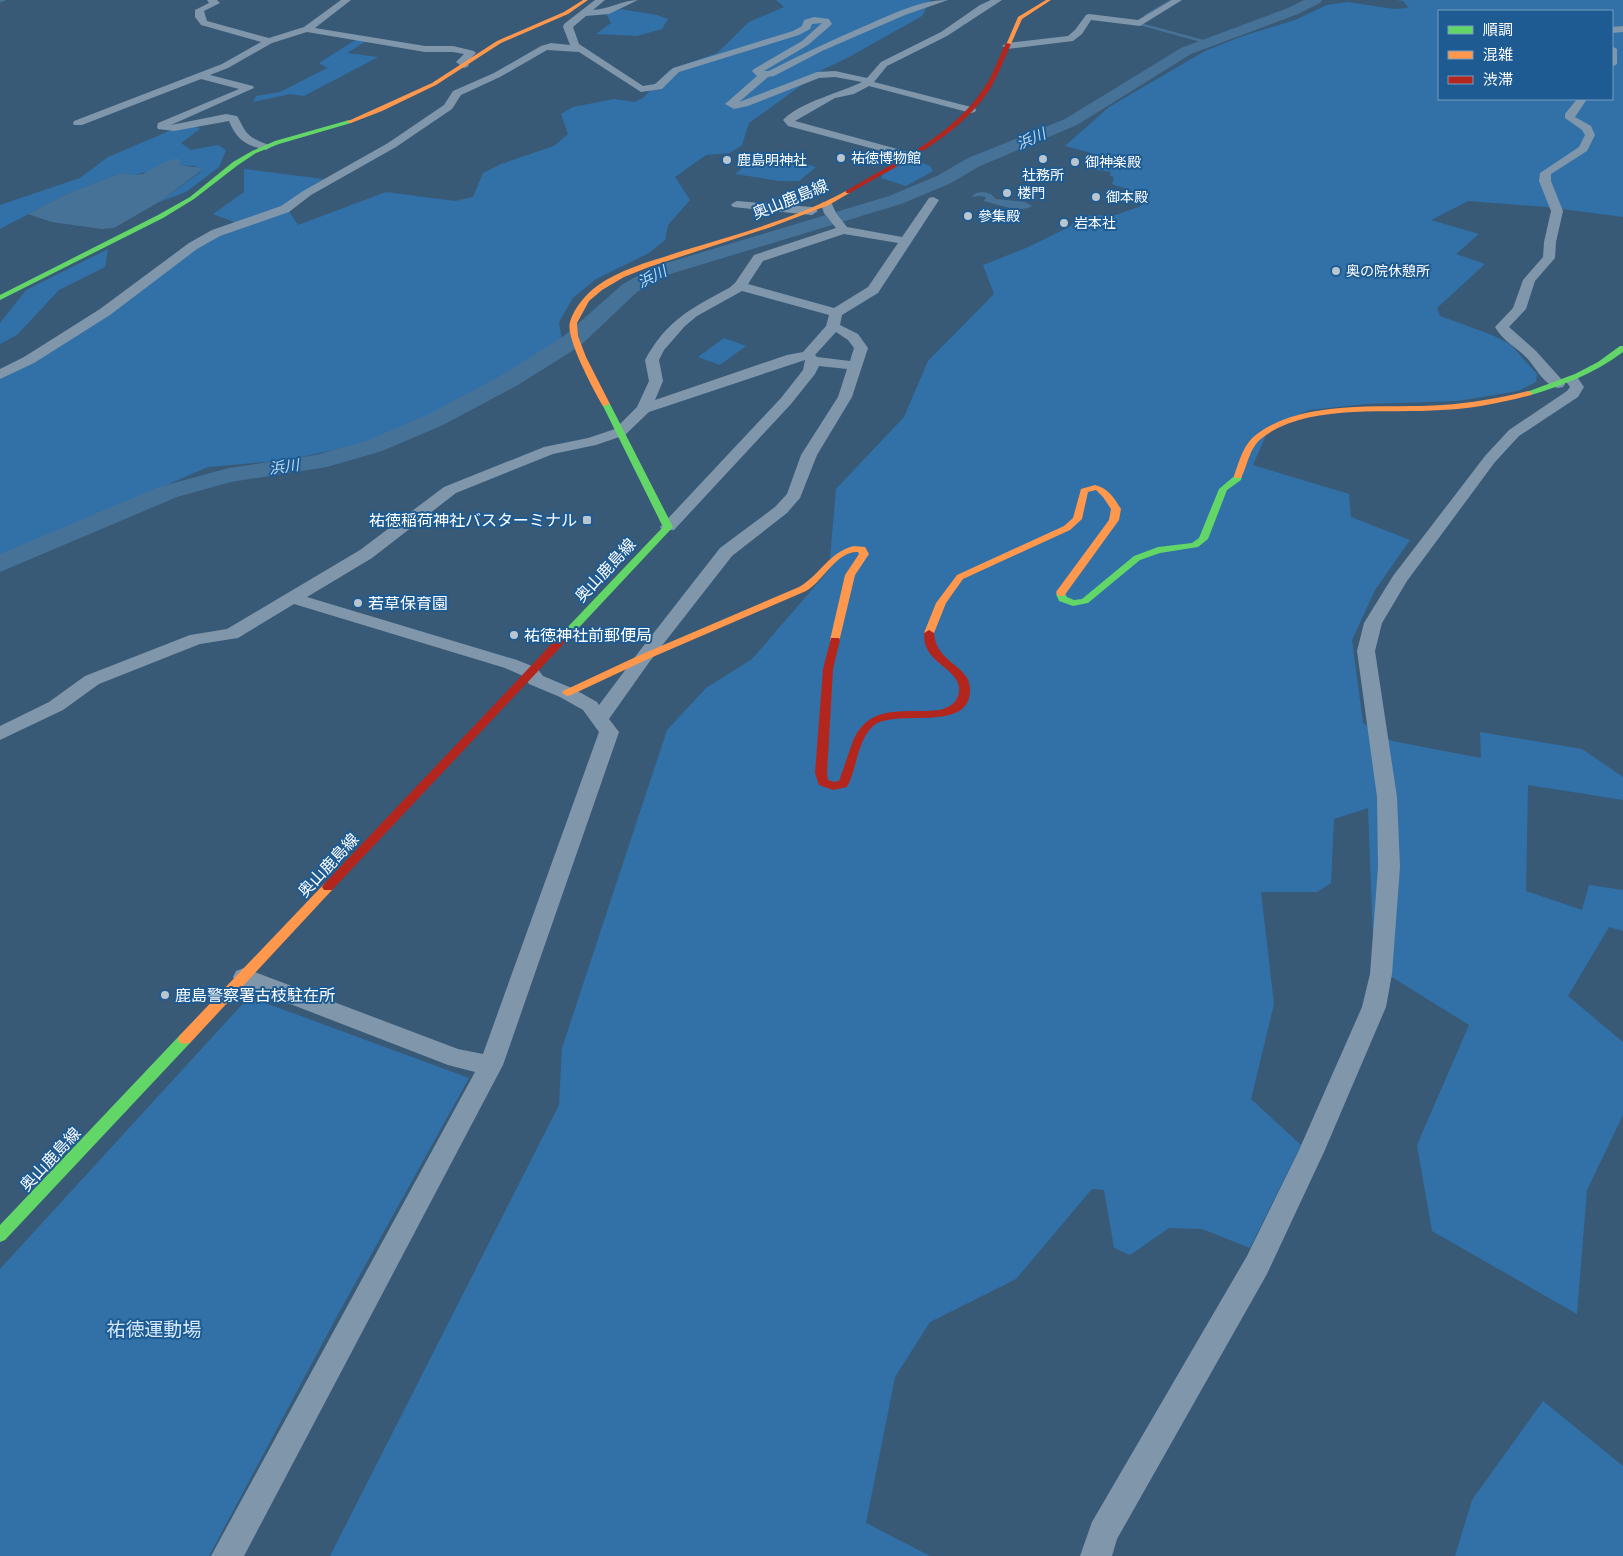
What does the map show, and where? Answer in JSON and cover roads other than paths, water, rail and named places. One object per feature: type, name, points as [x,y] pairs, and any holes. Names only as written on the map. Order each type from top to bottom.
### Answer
[{"type":"street","points":[[211,0],[216,2],[199,10],[200,17],[204,23],[269,41]]},
{"type":"street","points":[[78,123],[202,76],[246,55],[269,41],[307,29],[347,0]]},
{"type":"street","points":[[0,298],[143,227],[186,202],[241,159],[266,147],[360,119],[434,84],[499,42],[566,13],[586,0]]},
{"type":"street","points":[[601,0],[574,19],[568,26],[575,45],[624,78],[634,87],[648,89],[658,87],[676,70],[796,34],[807,27],[807,22],[812,20],[827,23],[805,43],[757,71],[766,74]]},
{"type":"street","points":[[583,13],[606,12],[634,0]]},
{"type":"street","points":[[944,0],[902,14],[819,49],[777,71],[766,74],[730,104],[734,106],[744,104],[817,76],[828,74],[865,80],[868,84],[971,110]]},
{"type":"street","points":[[908,155],[792,124],[788,120],[832,96],[850,92],[868,84],[884,64],[944,34],[983,7],[998,0]]},
{"type":"street","name":"奥山鹿島線","points":[[0,1235],[668,527],[582,357],[574,336],[573,323],[586,300],[599,288],[621,275],[646,265],[812,211],[828,208],[948,131],[971,110],[987,90],[1020,18],[1049,0]]},
{"type":"street","points":[[1007,46],[1070,39],[1075,37],[1080,31],[1083,23],[1091,13],[1139,23],[1178,0]]},
{"type":"street","points":[[307,29],[425,49],[453,49],[471,53],[461,62],[464,66]]},
{"type":"street","points":[[0,375],[29,360],[105,312],[193,246],[216,233],[285,209],[307,193],[392,145],[448,107],[457,93],[497,75],[544,48],[551,46],[580,49]]},
{"type":"street","points":[[202,76],[248,88],[168,122],[162,125],[162,127],[174,128],[226,117],[233,118],[240,134],[251,142],[266,147]]},
{"type":"street","points":[[1096,1556],[1103,1532],[1257,1265],[1311,1152],[1374,1007],[1381,974],[1389,867],[1386,797],[1366,651],[1373,623],[1399,580],[1490,459],[1514,433],[1574,394],[1577,387],[1550,378],[1530,353],[1505,333],[1502,327],[1520,309],[1529,280],[1549,258],[1550,242],[1557,211],[1545,181],[1546,173],[1583,150],[1590,135],[1587,128],[1570,118],[1570,114],[1581,100]]},
{"type":"street","points":[[668,527],[786,401],[810,371],[811,358],[835,320],[873,290],[933,200]]},
{"type":"street","points":[[737,205],[812,211]]},
{"type":"street","points":[[828,208],[841,228]]},
{"type":"street","points":[[0,734],[56,706],[92,680],[196,639],[232,634],[366,554],[450,490],[549,450],[591,442],[620,432],[644,409],[656,381],[652,360],[658,349],[680,323],[692,313],[740,286],[753,263],[763,255],[841,228],[906,241]]},
{"type":"street","points":[[600,718],[644,657],[726,552],[781,510],[794,495],[810,456],[845,397],[856,366],[861,348],[859,342],[835,320],[740,286]]},
{"type":"street","points":[[567,693],[644,657],[791,594],[809,585],[844,551],[850,548],[862,549],[864,554],[850,575],[828,669],[821,773],[823,782],[833,786],[843,784],[848,776],[865,728],[874,720],[887,716],[940,714],[954,709],[964,698],[965,684],[957,672],[932,651],[928,636],[944,596],[959,578],[972,570],[1067,528],[1077,519],[1084,491],[1090,487],[1098,487],[1106,492],[1116,509],[1114,520],[1061,592],[1062,599],[1067,603],[1077,604],[1085,601],[1137,558],[1158,550],[1195,545],[1203,539],[1223,489],[1238,480],[1247,448],[1264,432],[1286,422],[1309,415],[1364,410],[1454,407],[1516,396],[1565,382],[1600,366],[1623,348]]},
{"type":"street","points":[[644,409],[792,358],[811,358],[856,366]]},
{"type":"street","points":[[227,1556],[491,1065],[609,732],[590,706],[567,693],[536,680],[530,672],[511,664],[292,598]]},
{"type":"street","points":[[244,977],[456,1058],[491,1065]]},
{"type":"waterway","points":[[0,1],[4,0]]},
{"type":"waterway","points":[[1145,16],[1172,0]]},
{"type":"waterway","name":"浜川","points":[[0,564],[168,492],[229,475],[318,462],[374,446],[435,420],[510,380],[572,341],[630,288],[660,271],[895,200],[943,180],[974,162],[1071,122],[1186,51],[1293,11],[1315,0]]},
{"type":"waterway","points":[[1138,21],[1140,24],[1206,42]]},
{"type":"place","name":"祐徳博物館","points":[[841,158]]},
{"type":"place","name":"社務所","points":[[1043,159]]},
{"type":"place","name":"鹿島明神社","points":[[727,160]]},
{"type":"place","name":"御神楽殿","points":[[1075,162]]},
{"type":"place","name":"楼門","points":[[1007,193]]},
{"type":"place","name":"御本殿","points":[[1096,197]]},
{"type":"place","name":"參集殿","points":[[968,216]]},
{"type":"place","name":"岩本社","points":[[1064,223]]},
{"type":"place","name":"奥の院休憩所","points":[[1336,271]]},
{"type":"place","name":"祐徳稲荷神社バスターミナル","points":[[587,520]]},
{"type":"place","name":"若草保育園","points":[[358,603]]},
{"type":"place","name":"祐徳神社前郵便局","points":[[514,635]]},
{"type":"place","name":"鹿島警察署古枝駐在所","points":[[165,995]]},
{"type":"park label","name":"祐徳運動場","points":[[154,1329]]}]
